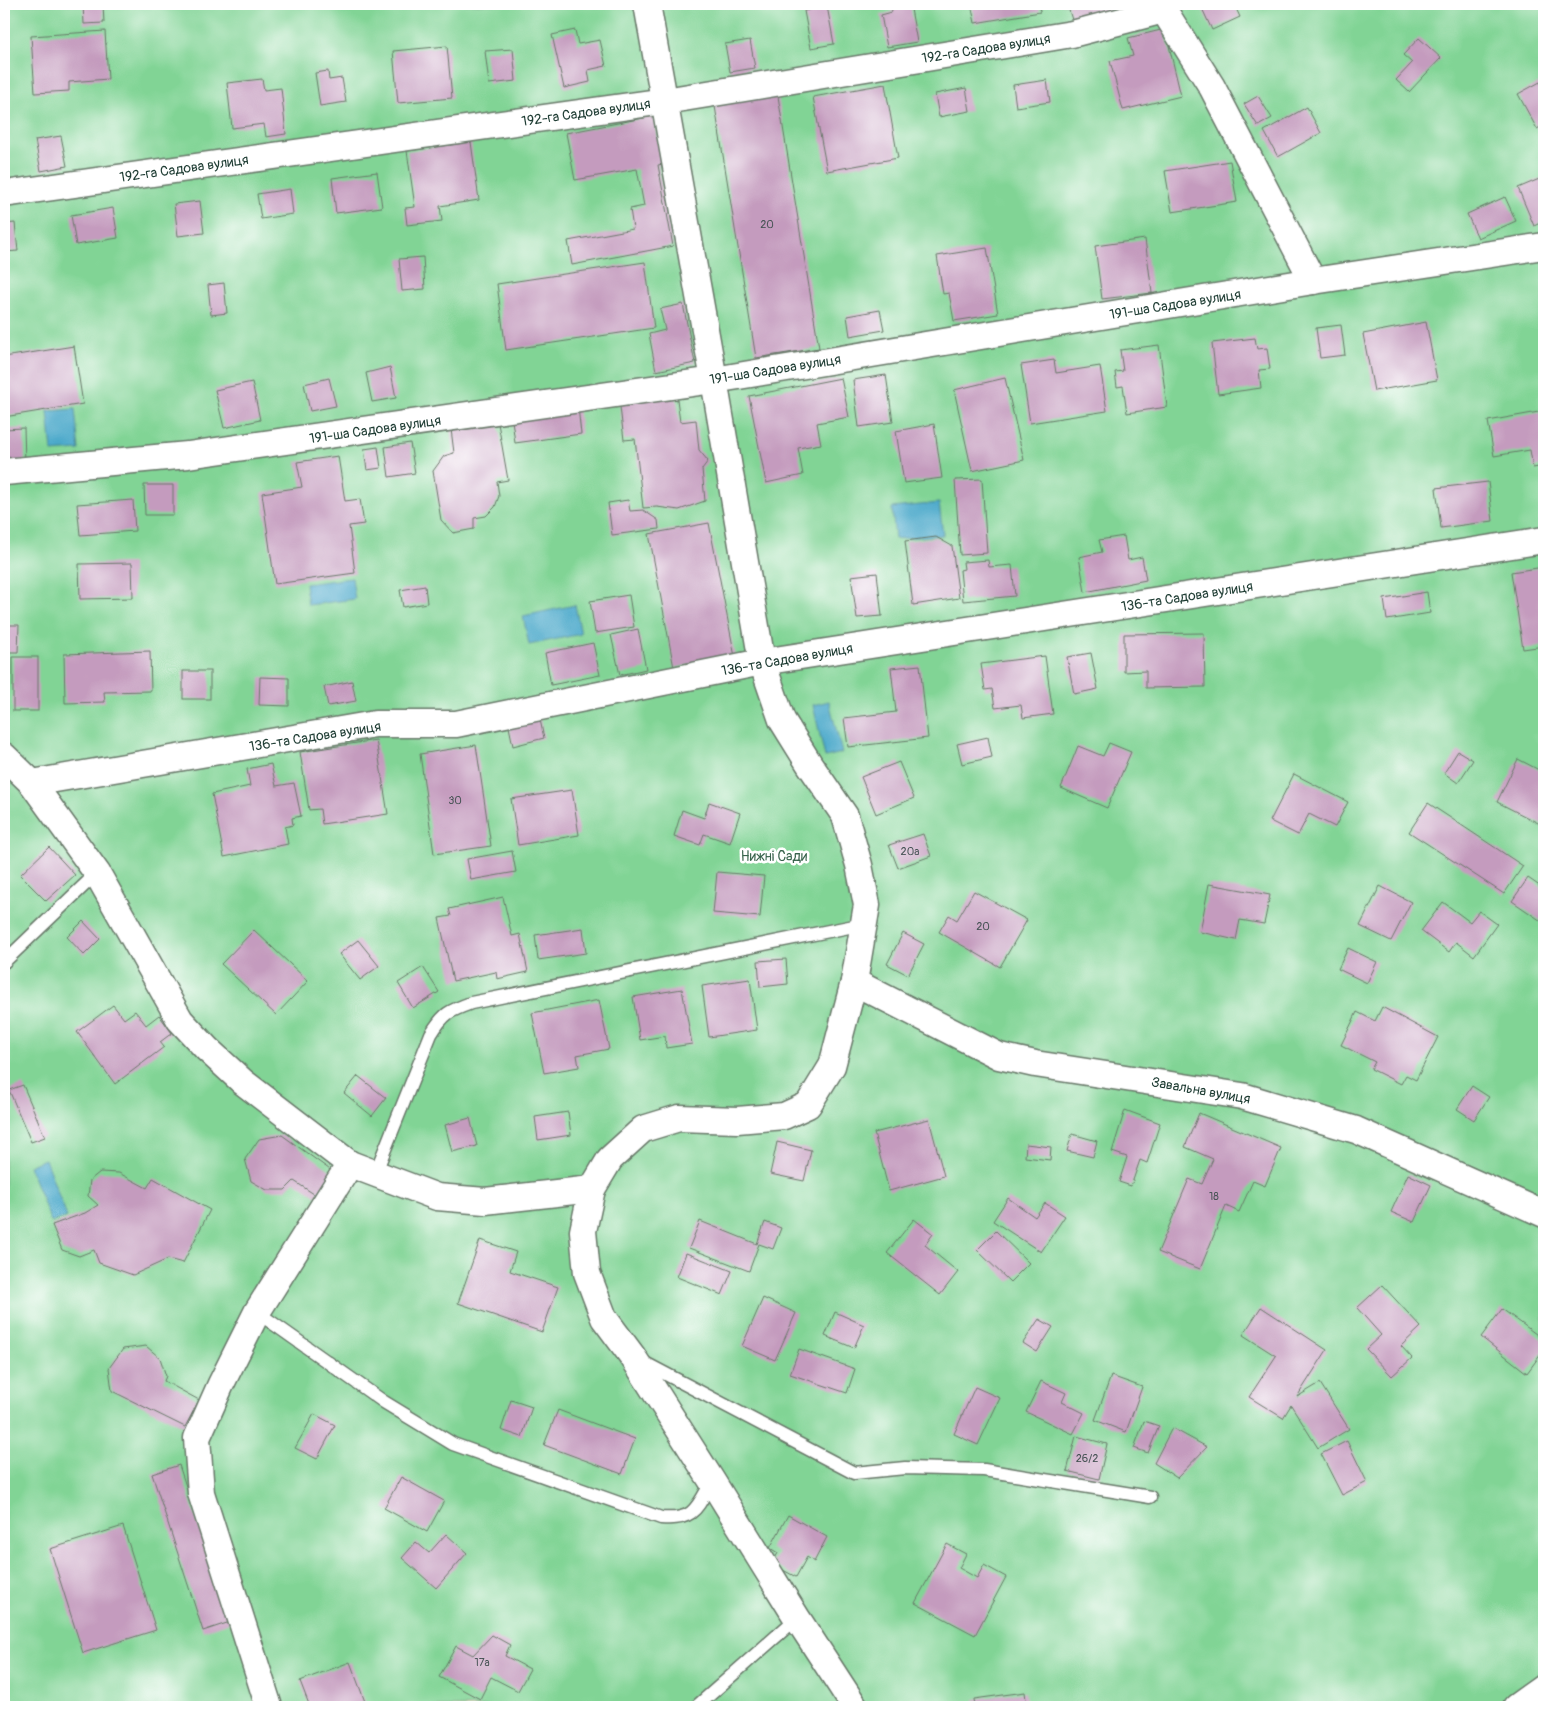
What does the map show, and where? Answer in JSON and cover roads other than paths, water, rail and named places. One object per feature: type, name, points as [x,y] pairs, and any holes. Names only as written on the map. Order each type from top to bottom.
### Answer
[{"type":"street","points":[[647,4],[762,662],[782,720],[845,816],[859,865],[867,905],[854,982],[832,1066],[808,1105],[784,1116],[737,1120],[679,1118],[642,1129],[610,1159],[592,1189],[583,1231],[588,1273],[604,1318],[633,1357],[855,1707]]},
{"type":"street","points":[[1162,7],[1212,87],[1313,281]]},
{"type":"street","name":"192-га Садова вулиця","points":[[4,194],[665,101],[1072,34],[1162,7]]},
{"type":"street","name":"191-ша Садова вулиця","points":[[4,472],[188,456],[714,380],[1313,281],[1544,246]]},
{"type":"street","name":"136-та Садова вулиця","points":[[32,783],[375,724],[456,724],[762,662],[1544,540]]},
{"type":"street","points":[[4,756],[32,783],[97,873],[180,1020],[207,1049],[243,1082],[350,1164],[437,1197],[484,1201],[592,1189]]},
{"type":"street","name":"Завальна вулиця","points":[[854,982],[999,1056],[1035,1064],[1242,1096],[1356,1130],[1544,1214]]},
{"type":"street","points":[[269,1707],[201,1493],[197,1438],[221,1384],[257,1312],[350,1164]]},
{"type":"street","points":[[1516,1707],[1544,1687]]},
{"type":"lane","points":[[4,962],[97,873]]},
{"type":"lane","points":[[375,1174],[431,1034],[441,1018],[454,1009],[480,1001],[864,924]]},
{"type":"lane","points":[[257,1312],[384,1402],[453,1444],[661,1518],[676,1520],[689,1515],[699,1504],[712,1480]]},
{"type":"lane","points":[[633,1357],[854,1473],[905,1468],[984,1470],[1150,1498]]},
{"type":"lane","points":[[696,1707],[797,1618]]},
{"type":"water","points":[[75,409],[79,450],[52,452],[48,411]]},
{"type":"water","points":[[939,503],[943,535],[895,539],[892,508]]},
{"type":"water","points":[[352,578],[355,599],[308,605],[305,584]]},
{"type":"water","points":[[575,605],[581,634],[529,645],[523,616]]},
{"type":"water","points":[[829,701],[842,753],[825,757],[813,705]]},
{"type":"water","points":[[45,1159],[67,1217],[51,1222],[29,1166]]},
{"type":"park label","name":"Нижні Сади","points":[[774,856]]}]
